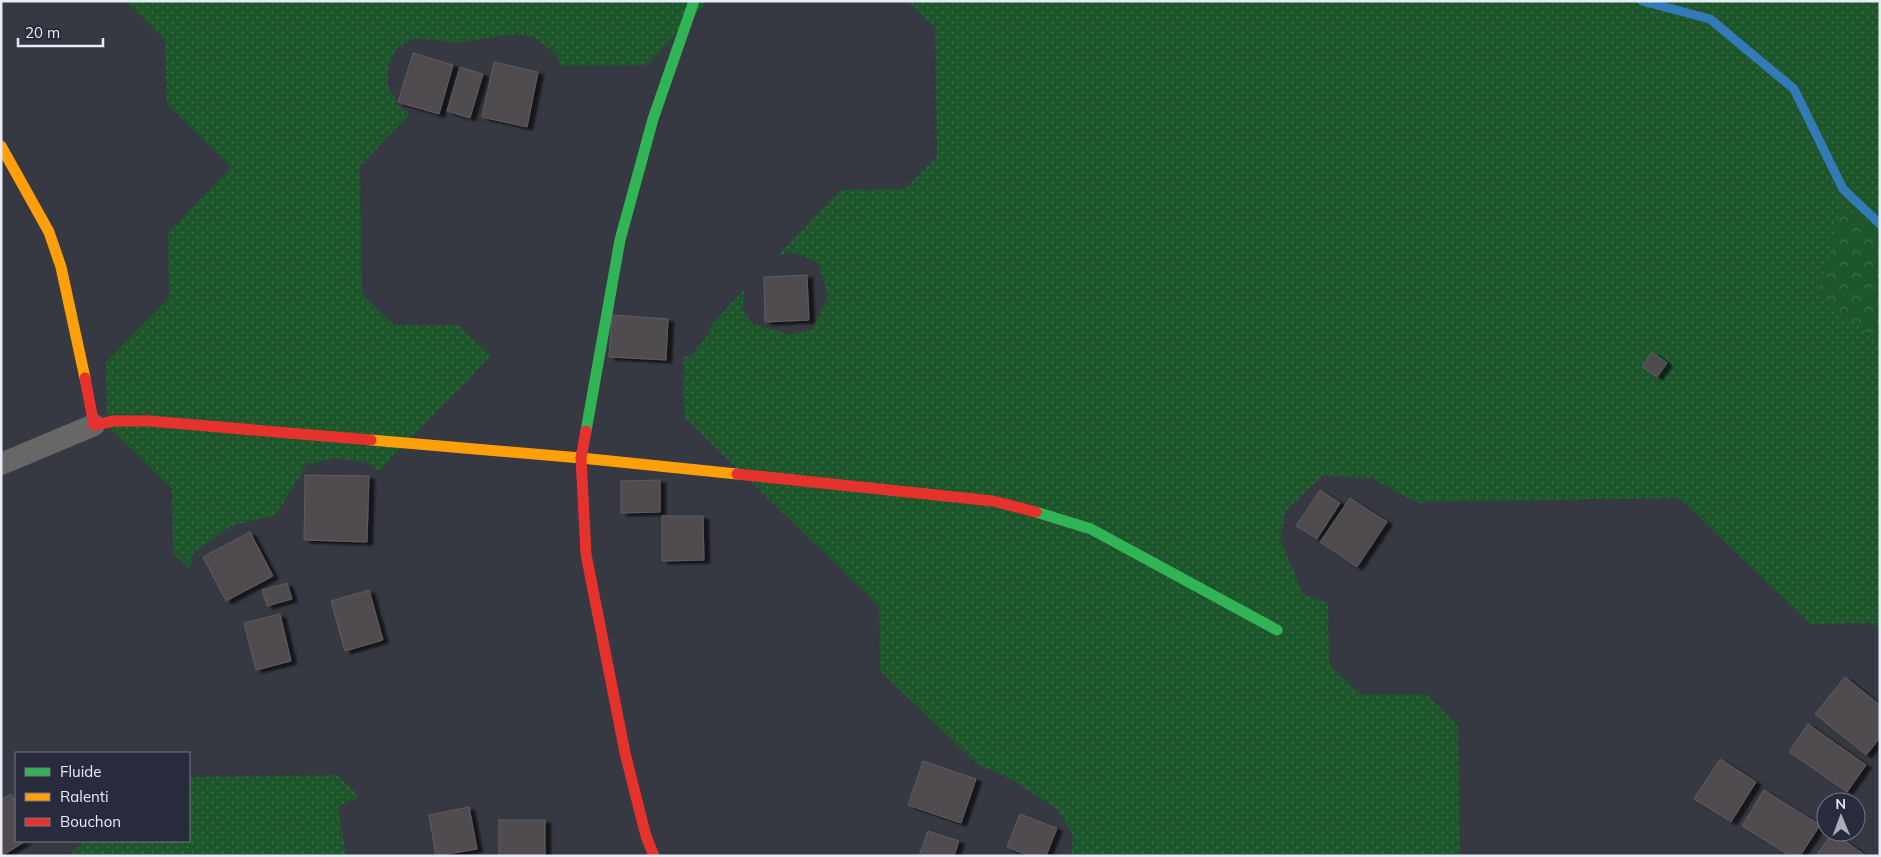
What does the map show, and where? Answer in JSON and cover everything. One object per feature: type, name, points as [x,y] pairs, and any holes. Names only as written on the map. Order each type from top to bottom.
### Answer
[{"type":"street","points":[[654,856],[646,836],[625,753],[586,554],[581,458],[620,240],[653,119],[694,1]]},
{"type":"street","points":[[1,146],[49,232],[58,258],[94,425]]},
{"type":"street","points":[[1,464],[94,425],[114,421],[150,421],[581,458],[993,502],[1044,514],[1091,529],[1277,630]]},
{"type":"green space","points":[[125,1],[708,1],[647,65],[561,66],[556,54],[534,37],[513,34],[458,43],[415,38],[397,48],[388,68],[388,87],[396,100],[395,104],[410,114],[360,166],[362,294],[394,325],[458,325],[491,356],[379,471],[365,462],[336,458],[307,464],[276,515],[231,526],[193,553],[190,569],[173,553],[172,489],[107,426],[106,362],[169,297],[168,233],[231,167],[167,104],[165,40]]},
{"type":"green space","points":[[907,1],[1880,1],[1880,629],[1873,623],[1810,624],[1679,498],[1423,502],[1420,505],[1372,478],[1322,476],[1285,512],[1280,539],[1303,594],[1328,603],[1329,664],[1362,695],[1426,694],[1458,726],[1460,854],[1462,856],[1071,856],[1073,835],[1057,809],[1009,778],[978,765],[880,671],[879,606],[684,417],[683,357],[691,356],[710,332],[710,326],[744,290],[743,311],[753,324],[789,334],[812,330],[828,296],[818,262],[791,252],[777,256],[841,190],[905,189],[937,157],[935,28]]},
{"type":"green space","points":[[1842,206],[1880,233],[1880,344],[1818,293]]},
{"type":"green space","points":[[337,775],[359,796],[338,807],[346,856],[69,856],[83,842],[190,842],[190,777]]},
{"type":"building","points":[[413,53],[453,65],[439,114],[398,102]]},
{"type":"building","points":[[494,62],[538,72],[527,127],[482,117]]},
{"type":"building","points":[[460,67],[483,74],[470,118],[447,111]]},
{"type":"building","points":[[807,275],[809,320],[765,322],[764,277]]},
{"type":"building","points":[[612,315],[668,319],[666,360],[609,357]]},
{"type":"building","points":[[1652,352],[1667,363],[1657,377],[1642,367]]},
{"type":"building","points":[[305,475],[369,476],[367,542],[304,540]]},
{"type":"building","points":[[660,480],[660,512],[621,513],[621,481]]},
{"type":"building","points":[[1320,490],[1340,503],[1317,539],[1296,526]]},
{"type":"building","points":[[1350,498],[1387,522],[1357,567],[1320,542]]},
{"type":"building","points":[[662,516],[703,516],[704,560],[662,561]]},
{"type":"building","points":[[250,532],[273,576],[226,601],[203,557]]},
{"type":"building","points":[[287,583],[292,599],[267,606],[262,590]]},
{"type":"building","points":[[369,590],[383,640],[345,651],[331,601]]},
{"type":"building","points":[[280,614],[291,661],[256,670],[244,623]]},
{"type":"building","points":[[1845,677],[1880,705],[1880,738],[1866,755],[1815,714]]},
{"type":"building","points":[[1808,724],[1866,765],[1847,792],[1789,752]]},
{"type":"building","points":[[1720,759],[1756,782],[1731,822],[1694,799]]},
{"type":"building","points":[[923,761],[976,779],[961,823],[908,805]]},
{"type":"building","points":[[1764,790],[1816,822],[1816,831],[1800,856],[1790,856],[1742,826]]},
{"type":"building","points":[[11,794],[15,800],[15,842],[24,842],[3,855],[1,852],[1,800]]},
{"type":"building","points":[[469,807],[477,849],[436,856],[429,815]]},
{"type":"building","points":[[1020,814],[1057,828],[1046,856],[1030,856],[1007,847]]},
{"type":"building","points":[[499,820],[545,820],[545,856],[499,856]]},
{"type":"building","points":[[928,831],[959,841],[954,856],[919,856]]},
{"type":"building","points":[[1826,842],[1847,842],[1866,856],[1816,856]]},
{"type":"waterway","points":[[1642,1],[1710,19],[1794,89],[1843,189],[1880,224]]},
{"type":"traffic: fast","points":[[586,431],[620,240],[653,119],[694,1]]},
{"type":"traffic: fast","points":[[1036,512],[1091,529],[1277,630]]},
{"type":"traffic: slow","points":[[1,146],[49,232],[61,267],[85,378]]},
{"type":"traffic: slow","points":[[371,440],[581,458],[737,474]]},
{"type":"traffic: jam","points":[[85,378],[94,425],[114,421],[150,421],[371,440]]},
{"type":"traffic: jam","points":[[586,431],[581,458],[586,554],[625,753],[646,836],[654,856]]},
{"type":"traffic: jam","points":[[737,474],[993,501],[1036,512]]}]
